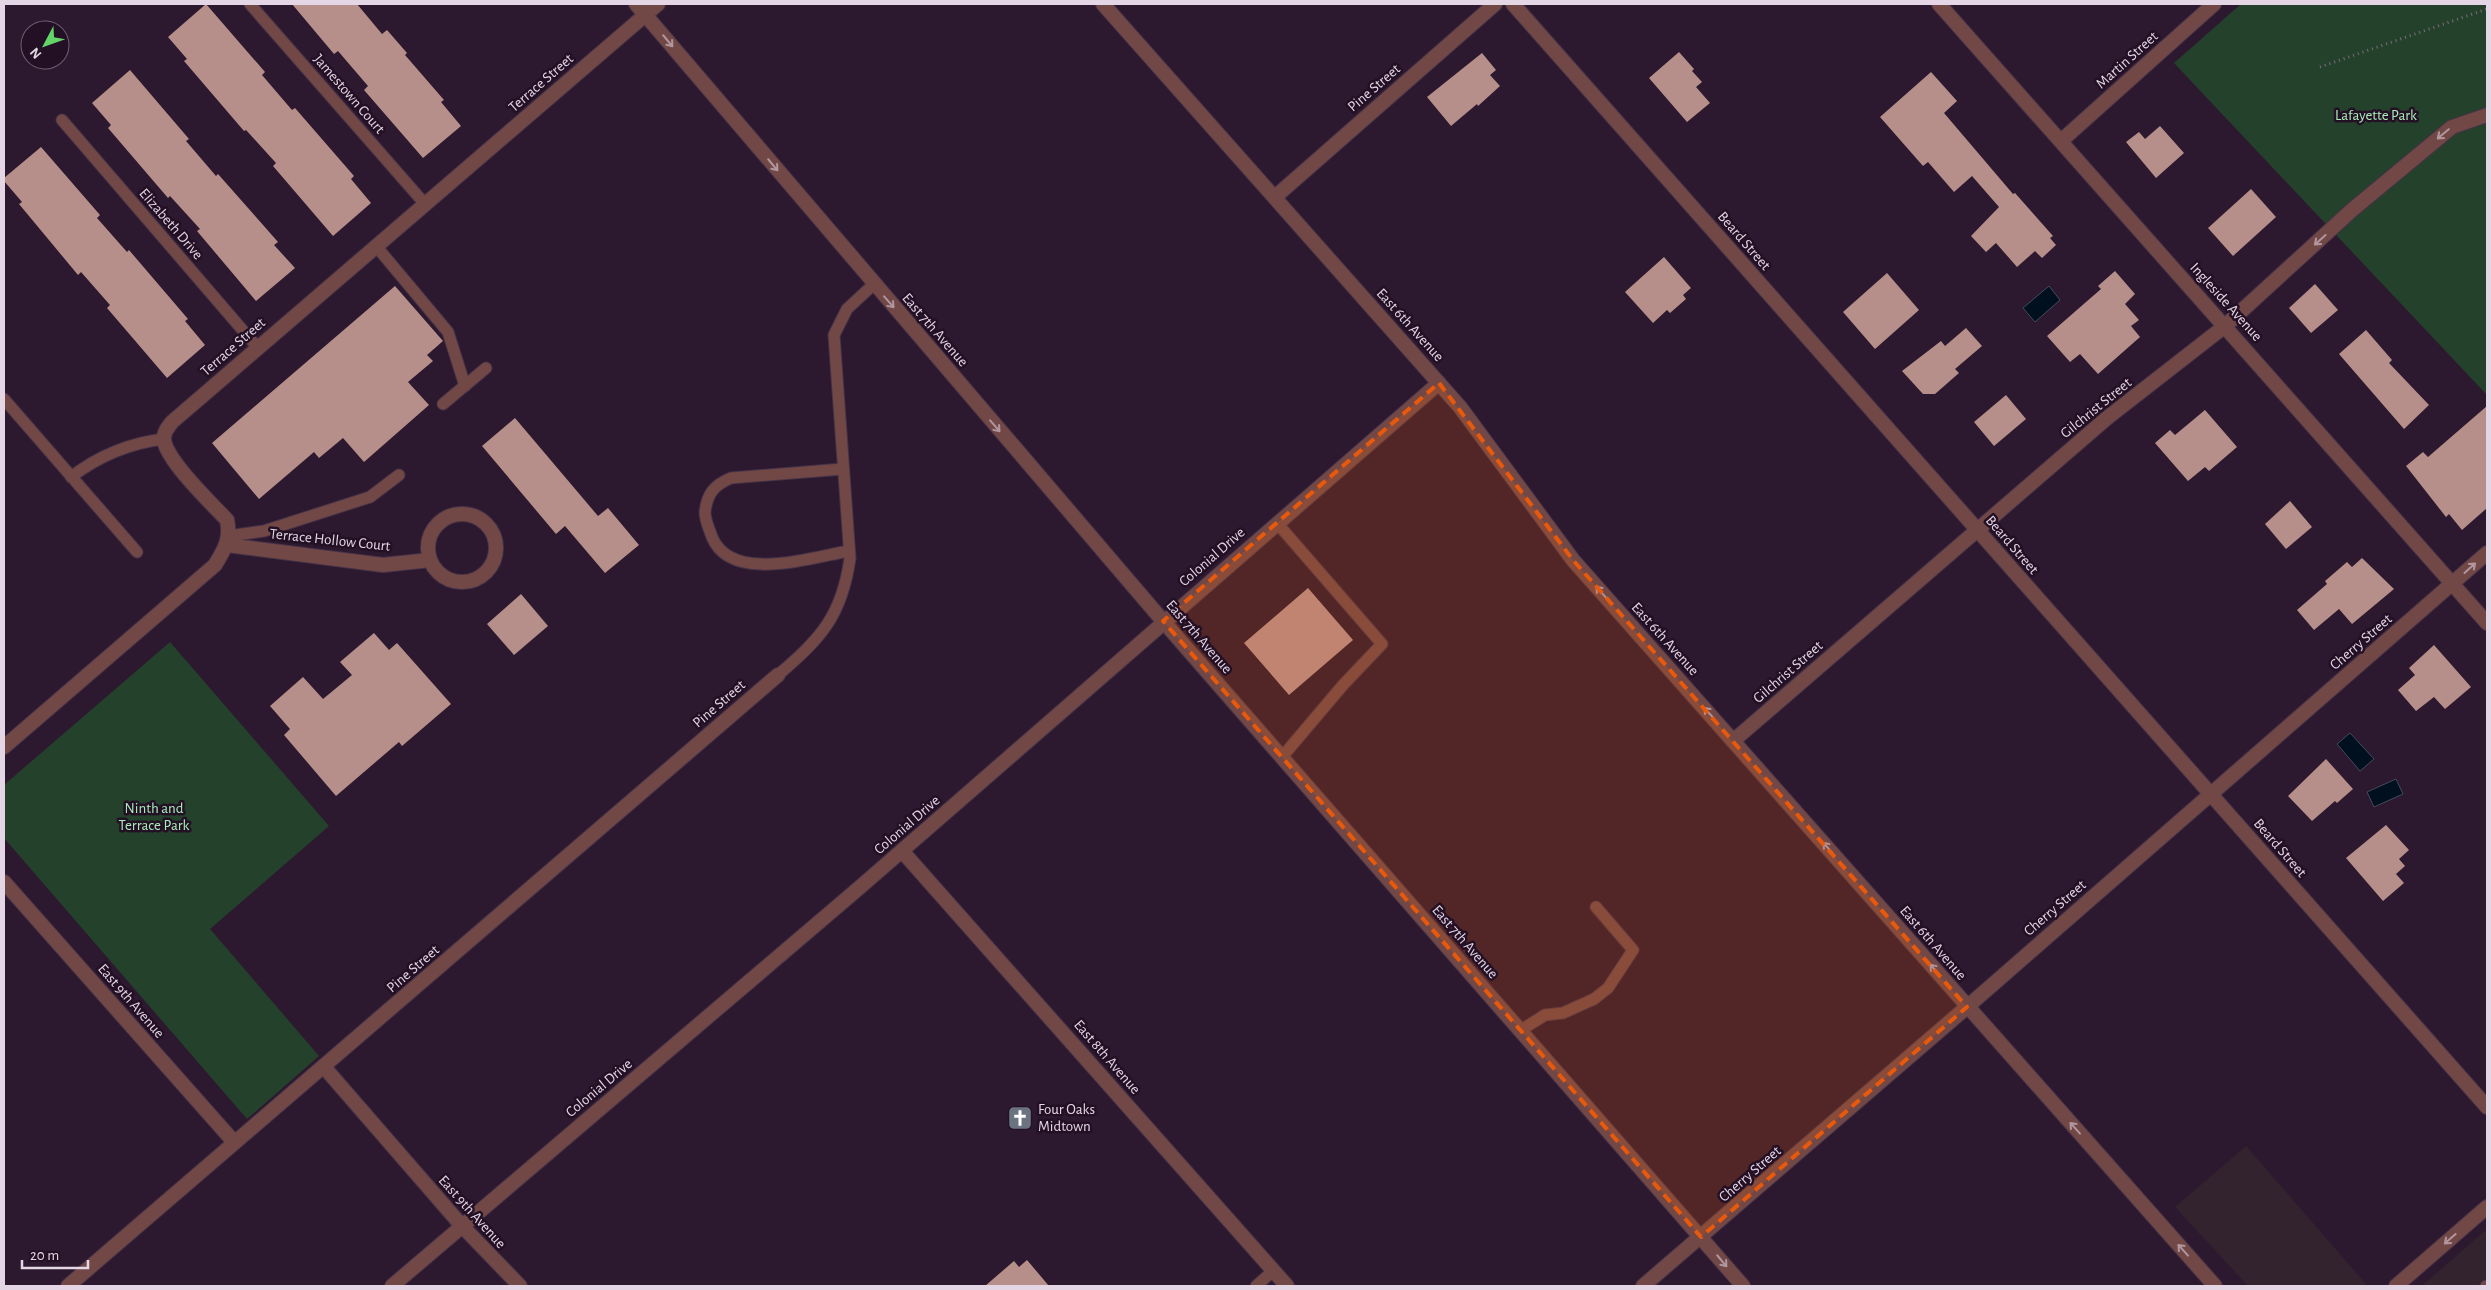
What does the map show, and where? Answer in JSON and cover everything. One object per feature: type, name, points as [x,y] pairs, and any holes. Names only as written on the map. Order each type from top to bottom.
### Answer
[{"type":"street","name":"Terrace Street","points":[[164,439],[165,432],[172,422],[425,204],[641,9],[658,4]]},
{"type":"street","name":"East 6th Avenue","points":[[1103,4],[1439,382],[1460,407],[1572,560],[2215,1286]]},
{"type":"street","name":"Pine Street","points":[[1275,197],[1495,4]]},
{"type":"street","name":"Beard Street","points":[[1512,4],[2487,1107]]},
{"type":"street","name":"Ingleside Avenue","points":[[1939,4],[2487,623]]},
{"type":"street","name":"Martin Street","points":[[2060,141],[2214,4]]},
{"type":"street","name":"East 7th Avenue","points":[[641,9],[1163,621],[1743,1286]]},
{"type":"street","name":"Gilchrist Street","points":[[1733,741],[2107,418],[2225,326],[2352,210],[2452,127],[2487,114]]},
{"type":"street","name":"Colonial Drive","points":[[392,1286],[902,850],[1439,382]]},
{"type":"street","points":[[4,747],[215,565],[228,541],[227,520],[170,457],[164,439]]},
{"type":"street","points":[[453,514],[465,514],[476,517],[486,524],[496,539],[497,552],[494,563],[487,573],[475,580],[463,583],[451,581],[440,575],[430,560],[428,542],[432,530],[440,521],[453,514]]},
{"type":"street","name":"Terrace Hollow Court","points":[[228,541],[383,564],[430,560]]},
{"type":"street","name":"Cherry Street","points":[[1643,1286],[1968,1007],[2487,553]]},
{"type":"street","name":"Pine Street","points":[[68,1286],[778,675]]},
{"type":"street","name":"East 8th Avenue","points":[[902,850],[1287,1286]]},
{"type":"street","name":"East 9th Avenue","points":[[4,882],[234,1142]]},
{"type":"street","name":"East 9th Avenue","points":[[324,1067],[462,1226],[520,1286]]},
{"type":"street","points":[[2396,1286],[2487,1207]]},
{"type":"lane","name":"Jamestown Court","points":[[250,4],[425,204]]},
{"type":"lane","name":"Elizabeth Drive","points":[[62,120],[258,348]]},
{"type":"lane","points":[[376,246],[448,332],[465,386]]},
{"type":"lane","points":[[778,675],[806,651],[829,623],[846,587],[850,551],[834,334],[847,309],[874,284]]},
{"type":"lane","points":[[443,404],[486,368]]},
{"type":"lane","points":[[4,399],[137,552]]},
{"type":"lane","points":[[71,477],[114,450],[141,442],[164,439]]},
{"type":"lane","points":[[843,469],[731,478],[717,484],[706,499],[705,520],[715,545],[730,558],[747,564],[774,563],[850,551]]},
{"type":"lane","points":[[228,541],[370,497],[399,475]]},
{"type":"lane","points":[[1277,523],[1382,644],[1282,757]]},
{"type":"lane","points":[[1521,1030],[1545,1015],[1563,1013],[1594,999],[1608,988],[1633,950],[1596,908]]},
{"type":"lane","points":[[1256,1286],[1274,1271]]},
{"type":"path","points":[[2320,67],[2487,9]]},
{"type":"highlighted area","points":[[1439,383],[1573,560],[1967,1007],[1701,1237],[1163,621]]},
{"type":"shaded area","points":[[2246,1146],[2366,1284],[2363,1286],[2248,1286],[2175,1207]]},
{"type":"shaded area","points":[[2487,1229],[2487,1286],[2422,1286]]},
{"type":"green space","name":"Lafayette Park","points":[[2241,4],[2487,4],[2487,395],[2174,63]]},
{"type":"green space","name":"Ninth and Terrace Park","points":[[170,642],[329,826],[210,929],[319,1056],[247,1119],[4,838],[4,785]]},
{"type":"water","points":[[2049,286],[2060,300],[2035,322],[2023,308]]},
{"type":"water","points":[[2350,733],[2374,759],[2360,771],[2337,744]]},
{"type":"water","points":[[2396,779],[2403,794],[2374,807],[2367,792]]},
{"type":"building","points":[[206,4],[265,72],[262,75],[292,110],[295,108],[354,176],[351,179],[371,203],[333,236],[273,166],[276,163],[246,130],[244,131],[184,61],[187,59],[168,37]]},
{"type":"building","points":[[292,4],[357,4],[382,34],[387,30],[407,53],[405,55],[444,100],[441,102],[461,126],[423,158],[364,90],[368,86],[338,51],[334,54]]},
{"type":"building","points":[[1679,52],[1694,69],[1692,71],[1702,82],[1696,87],[1710,103],[1687,122],[1649,78]]},
{"type":"building","points":[[1482,53],[1496,70],[1490,75],[1500,86],[1478,106],[1477,104],[1451,126],[1427,97]]},
{"type":"building","points":[[130,70],[189,139],[186,141],[216,176],[218,174],[278,242],[274,245],[295,268],[256,301],[197,231],[200,229],[170,196],[168,198],[108,128],[111,125],[92,103]]},
{"type":"building","points":[[1931,72],[1957,101],[1944,113],[2013,194],[2015,193],[2053,236],[2050,238],[2056,245],[2042,258],[2035,251],[2017,267],[1996,243],[1986,252],[1971,236],[1999,207],[1972,176],[1954,192],[1928,162],[1923,166],[1880,117]]},
{"type":"building","points":[[2160,126],[2184,153],[2156,178],[2126,142],[2139,132],[2145,139]]},
{"type":"building","points":[[41,147],[100,215],[97,218],[127,252],[129,250],[188,319],[185,321],[205,345],[167,378],[107,308],[110,305],[81,272],[78,275],[19,204],[22,202],[4,181],[4,178]]},
{"type":"building","points":[[2251,189],[2276,217],[2233,256],[2208,228]]},
{"type":"building","points":[[1664,257],[1691,288],[1683,295],[1686,299],[1670,313],[1667,310],[1653,323],[1625,292]]},
{"type":"building","points":[[2115,271],[2135,294],[2125,304],[2139,320],[2131,326],[2140,337],[2098,374],[2080,354],[2070,362],[2047,336],[2101,289],[2098,286]]},
{"type":"building","points":[[1887,273],[1919,310],[1875,349],[1843,312]]},
{"type":"building","points":[[2315,284],[2338,310],[2311,333],[2289,308]]},
{"type":"building","points":[[395,286],[443,341],[427,355],[433,361],[408,382],[429,405],[364,462],[343,438],[319,458],[314,452],[259,499],[212,443]]},
{"type":"building","points":[[1966,328],[1982,346],[1955,369],[1959,373],[1935,394],[1923,394],[1902,371],[1941,341],[1945,346]]},
{"type":"building","points":[[2366,330],[2392,360],[2389,363],[2429,405],[2404,429],[2339,354]]},
{"type":"building","points":[[2006,395],[2026,419],[1994,446],[1974,422]]},
{"type":"building","points":[[2487,406],[2487,508],[2462,530],[2449,514],[2446,517],[2406,466],[2423,452],[2428,457]]},
{"type":"building","points":[[2205,410],[2237,447],[2209,471],[2205,467],[2188,481],[2155,443],[2170,430],[2175,435]]},
{"type":"building","points":[[515,418],[598,516],[608,508],[639,545],[605,573],[565,526],[556,534],[482,446]]},
{"type":"building","points":[[2290,501],[2312,527],[2286,549],[2265,524]]},
{"type":"building","points":[[2362,558],[2394,589],[2352,624],[2339,609],[2314,630],[2297,610],[2327,584],[2325,581],[2347,562],[2352,567]]},
{"type":"building","points":[[1308,588],[1353,640],[1289,695],[1244,643]]},
{"type":"building","points":[[521,594],[548,626],[514,655],[487,624]]},
{"type":"building","points":[[374,633],[389,650],[397,643],[451,704],[402,746],[399,742],[336,796],[284,735],[290,729],[270,706],[303,677],[323,699],[352,675],[340,662]]},
{"type":"building","points":[[2434,645],[2471,687],[2445,709],[2434,697],[2416,711],[2398,690],[2415,675],[2409,668]]},
{"type":"building","points":[[2326,759],[2353,789],[2337,803],[2335,801],[2312,821],[2288,796]]},
{"type":"building","points":[[2386,825],[2409,850],[2399,859],[2405,866],[2396,874],[2404,883],[2383,901],[2346,858]]},
{"type":"building","points":[[1027,1260],[1049,1286],[985,1286],[1014,1261],[1019,1267]]},
{"type":"place","name":"Four Oaks Midtown","points":[[1020,1118]]}]
